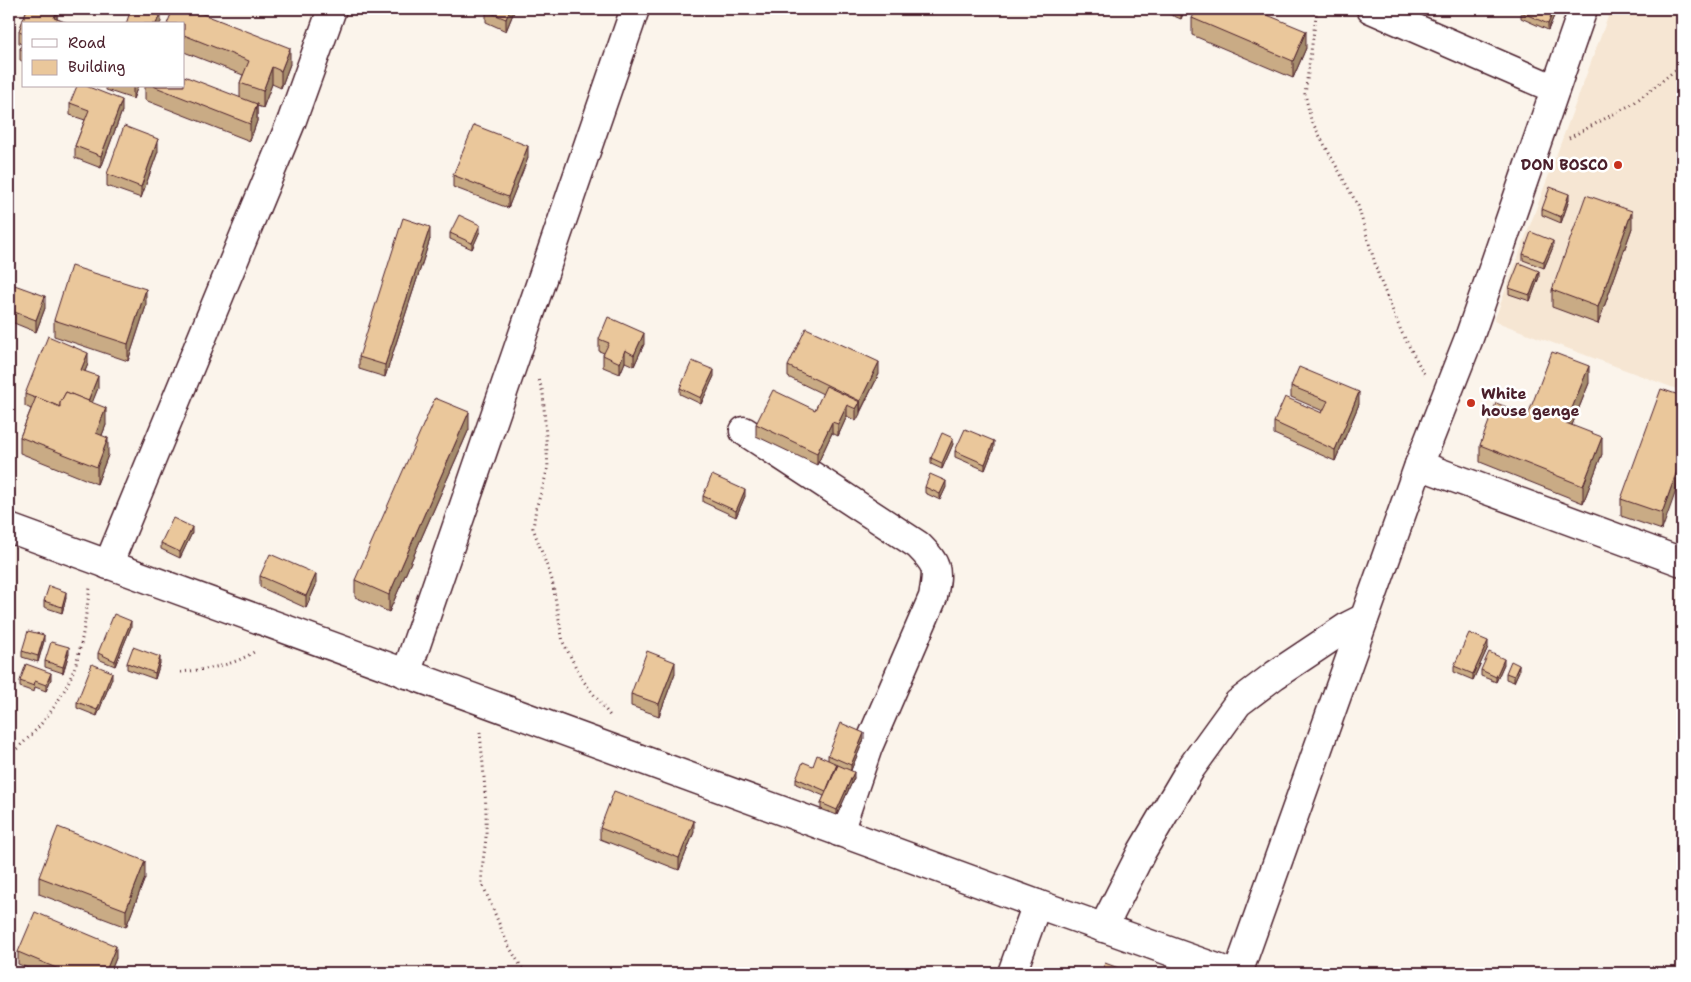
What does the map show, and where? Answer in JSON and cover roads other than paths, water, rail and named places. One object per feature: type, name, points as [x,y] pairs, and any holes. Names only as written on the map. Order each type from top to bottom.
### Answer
[{"type":"street","points":[[102,563],[292,120],[332,9]]},
{"type":"street","points":[[406,674],[635,9]]},
{"type":"street","points":[[1371,9],[1555,89]]},
{"type":"street","points":[[1238,973],[1419,465],[1469,338],[1582,9]]},
{"type":"street","points":[[744,431],[918,545],[936,566],[937,575],[933,597],[868,747],[839,832]]},
{"type":"street","points":[[1419,465],[1682,562]]},
{"type":"street","points":[[9,528],[839,832],[1231,973]]},
{"type":"street","points":[[1103,928],[1142,852],[1191,768],[1238,703],[1275,675],[1350,625],[1364,618]]},
{"type":"street","points":[[1012,973],[1037,904]]},
{"type":"place","name":"DON BOSCO","points":[[1618,165]]},
{"type":"place","name":"White house genge","points":[[1471,403]]}]
